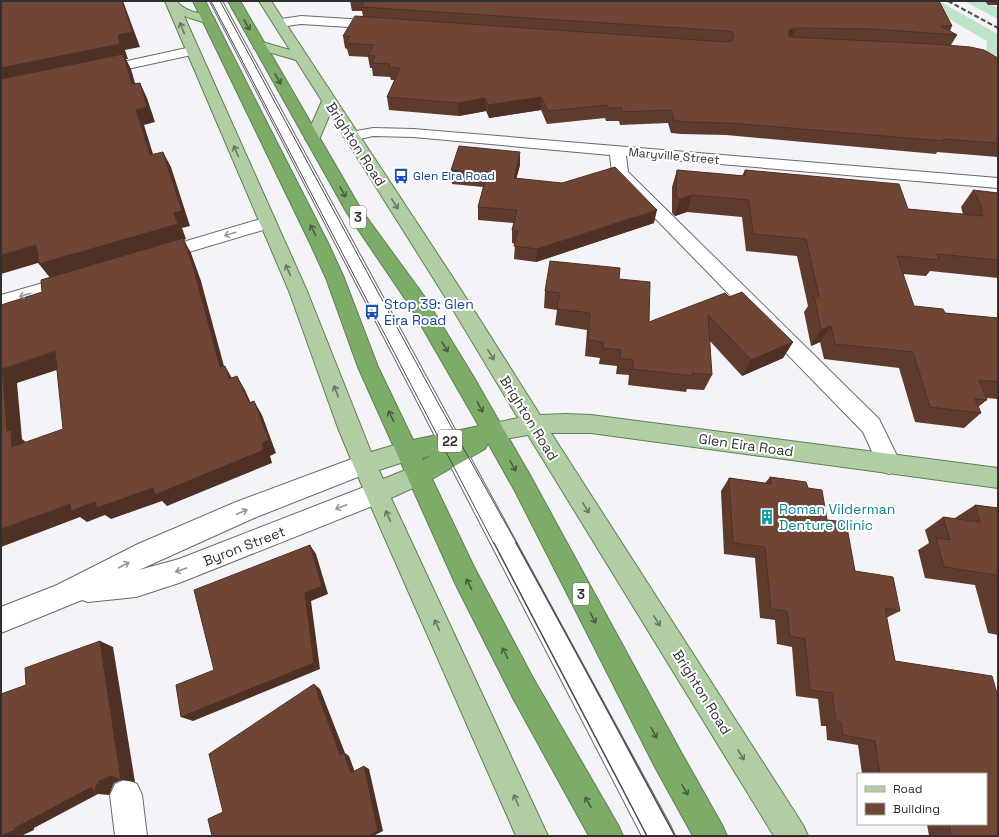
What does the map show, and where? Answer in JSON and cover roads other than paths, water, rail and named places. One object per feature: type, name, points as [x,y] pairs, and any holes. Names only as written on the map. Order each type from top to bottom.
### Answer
[{"type":"highway","points":[[199,1],[223,8]]},
{"type":"highway","points":[[242,49],[319,243],[335,278],[368,367],[418,475],[486,619],[523,688],[608,836]]},
{"type":"highway","name":"3","points":[[242,49],[313,139],[355,213],[393,266],[434,328],[523,484],[666,756],[711,836]]},
{"type":"highway","name":"Glen Eira Road","points":[[408,451],[453,447],[493,432]]},
{"type":"highway","name":"Glen Eira Road","points":[[418,475],[453,447]]},
{"type":"main road","name":"Brighton Road","points":[[265,1],[328,102],[456,298],[792,836]]},
{"type":"main road","points":[[172,3],[184,12],[223,8]]},
{"type":"main road","points":[[172,3],[191,51],[298,291],[349,428],[377,493],[532,836]]},
{"type":"main road","points":[[242,49],[300,57]]},
{"type":"main road","points":[[313,139],[328,102]]},
{"type":"main road","name":"Glen Eira Road","points":[[493,432],[534,424],[560,422],[591,424],[998,478]]},
{"type":"main road","name":"Byron Street","points":[[365,464],[408,451]]},
{"type":"main road","name":"Byron Street","points":[[377,493],[418,475]]},
{"type":"street","points":[[223,8],[242,49],[659,836]]},
{"type":"street","points":[[279,23],[301,20],[393,26]]},
{"type":"street","points":[[85,74],[191,51]]},
{"type":"street","name":"Maryville Street","points":[[351,136],[373,132],[413,134],[998,184]]},
{"type":"street","points":[[618,152],[620,173],[871,426],[889,464]]},
{"type":"street","points":[[145,260],[267,222]]},
{"type":"street","points":[[1,302],[84,278]]},
{"type":"street","name":"Byron Street","points":[[1,620],[64,595],[160,547],[304,487],[365,464]]},
{"type":"street","name":"Byron Street","points":[[64,595],[92,588],[136,584],[179,571],[377,493]]},
{"type":"street","points":[[126,795],[131,836]]},
{"type":"tram line","points":[[211,1],[494,544]]},
{"type":"tram line","points":[[220,1],[437,401],[517,544]]},
{"type":"tram line","points":[[494,543],[647,836]]},
{"type":"tram line","points":[[516,543],[675,836]]},
{"type":"railway","points":[[948,1],[998,28]]},
{"type":"place","name":"Glen Eira Road","points":[[401,176]]},
{"type":"place","name":"Stop 39: Glen Eira Road","points":[[372,312]]},
{"type":"place","name":"Roman Vilderman Denture Clinic","points":[[767,517]]}]
